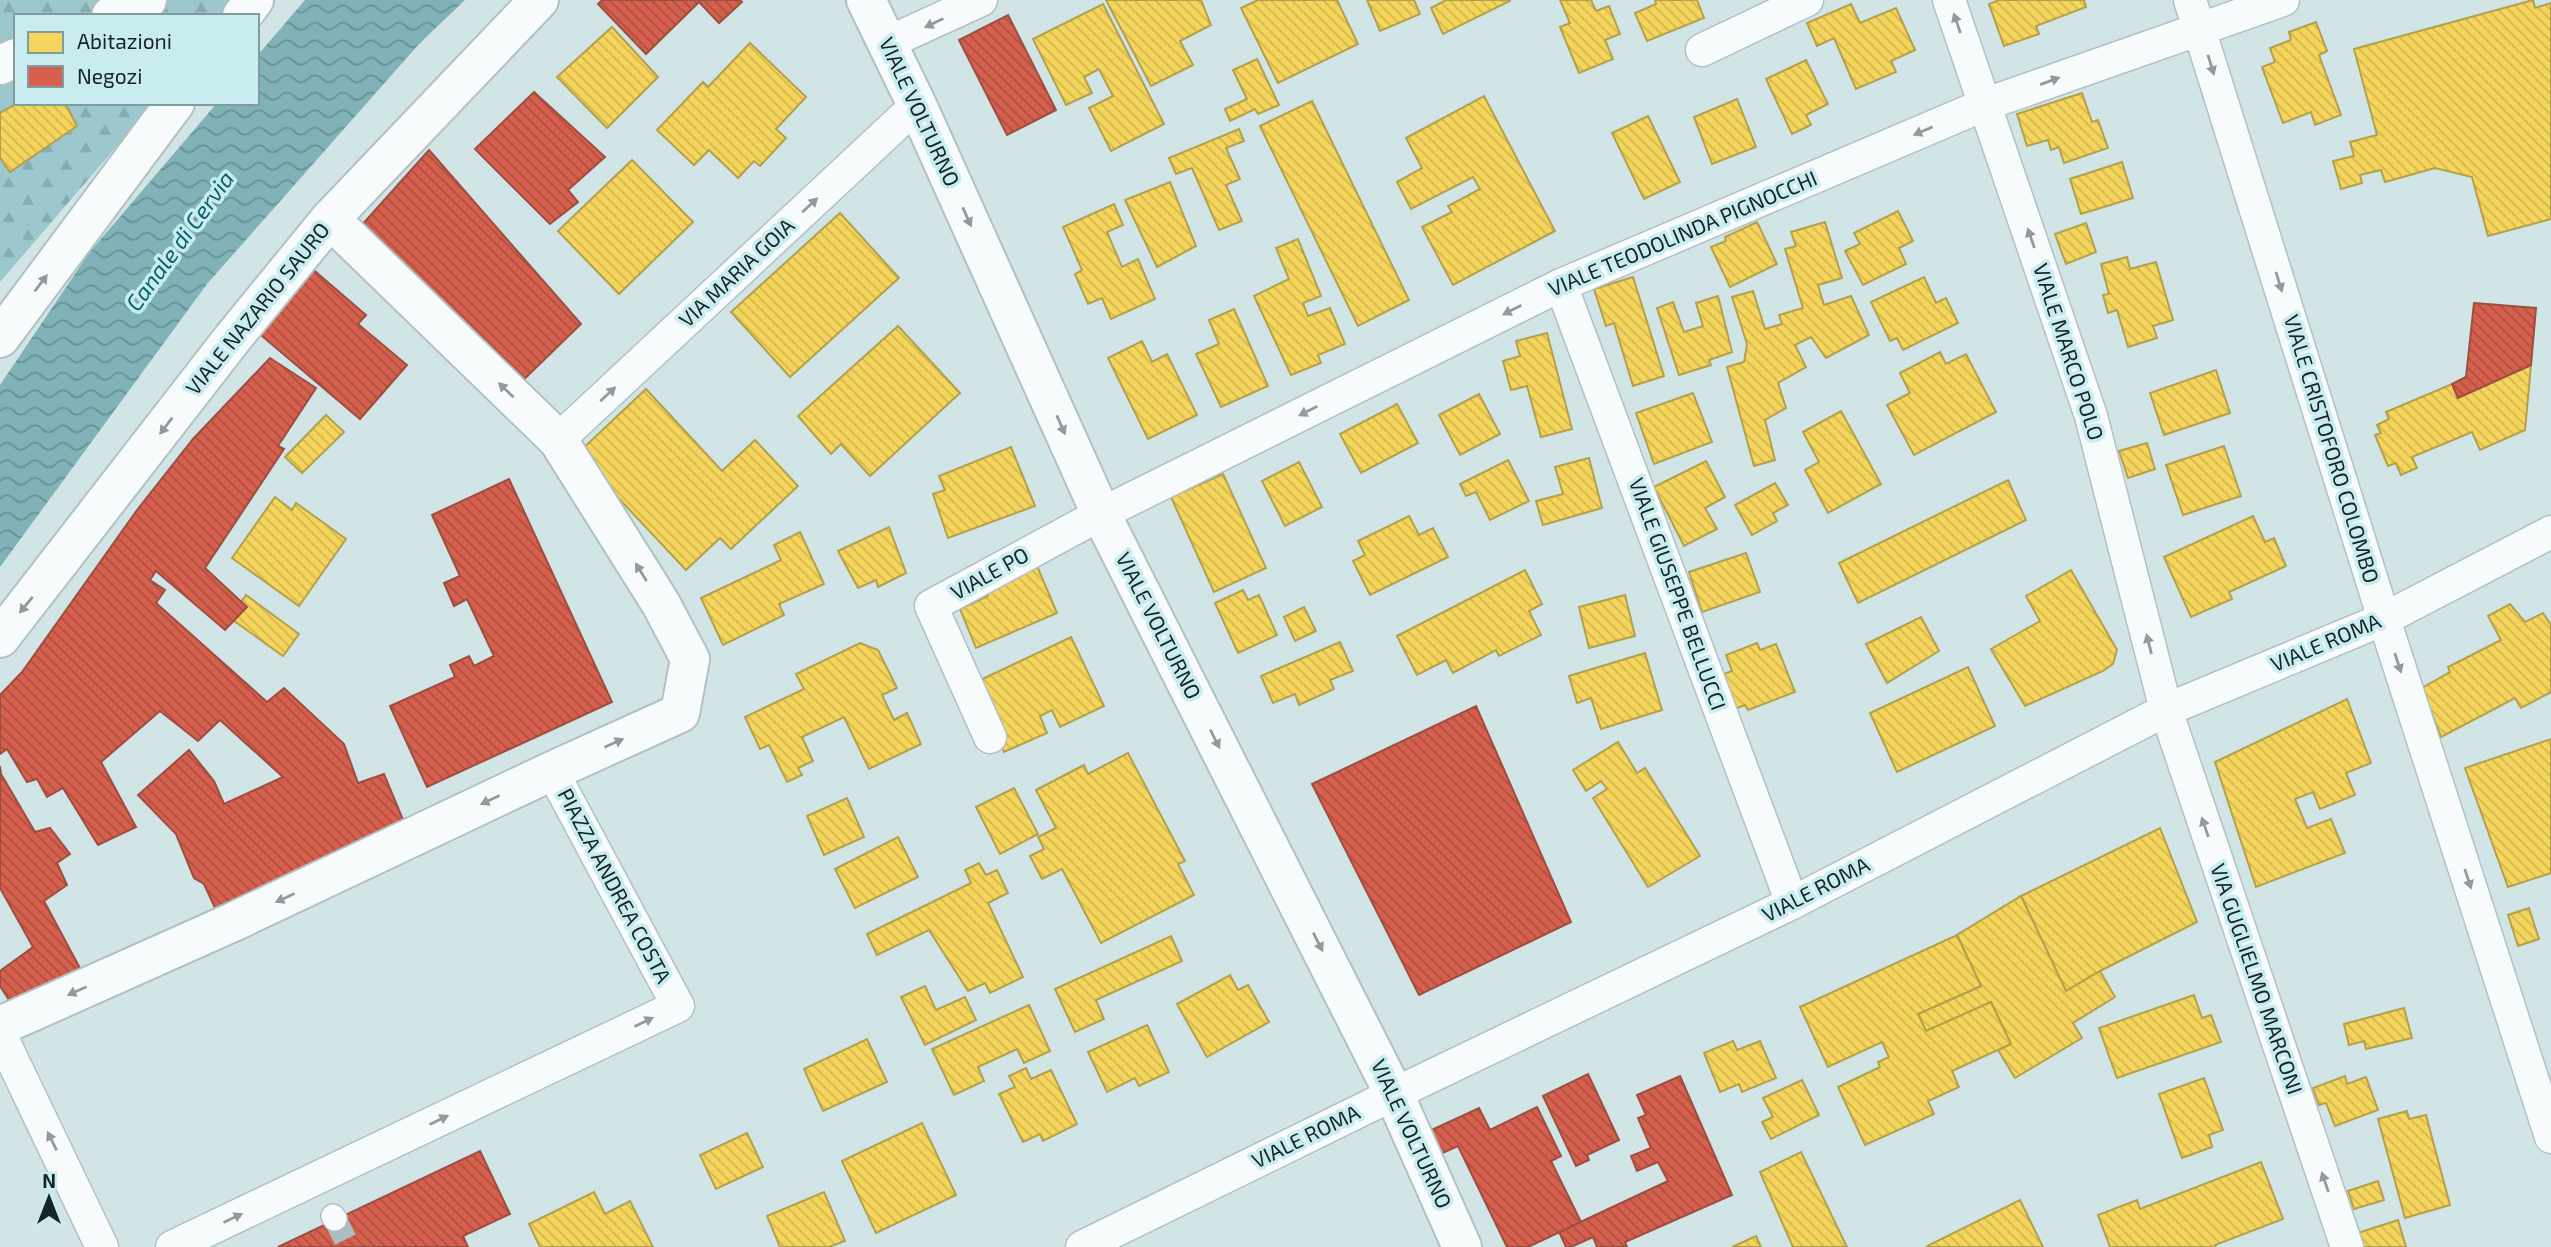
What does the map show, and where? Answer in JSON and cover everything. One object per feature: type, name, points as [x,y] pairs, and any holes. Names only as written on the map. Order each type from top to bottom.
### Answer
[{"type":"street","points":[[116,14],[147,0]]},
{"type":"street","name":"VIALE NAZARIO SAURO","points":[[0,638],[232,339],[330,219],[539,0]]},
{"type":"street","name":"VIALE VOLTURNO","points":[[866,0],[917,105],[1101,514],[1394,1094],[1462,1247]]},
{"type":"street","points":[[887,43],[981,0]]},
{"type":"street","points":[[1702,50],[1807,0]]},
{"type":"street","name":"VIALE MARCO POLO","points":[[1949,0],[2091,416],[2166,710]]},
{"type":"street","name":"VIALE TEODOLINDA PIGNOCCHI","points":[[1101,514],[1561,285],[2195,15],[2283,0]]},
{"type":"street","name":"VIALE CRISTOFORO COLOMBO","points":[[2195,15],[2384,619],[2551,1137]]},
{"type":"street","points":[[0,338],[174,105]]},
{"type":"street","name":"VIA MARIA GOIA","points":[[558,440],[917,105]]},
{"type":"street","points":[[330,219],[558,440],[661,604],[690,659],[680,713],[552,771]]},
{"type":"street","name":"VIALE GIUSEPPE BELLUCCI","points":[[1561,285],[1792,903]]},
{"type":"street","name":"VIALE PO","points":[[990,737],[931,606],[1101,514]]},
{"type":"street","name":"VIALE ROMA","points":[[1082,1247],[1792,903],[2166,710],[2384,619],[2551,534]]},
{"type":"street","name":"VIA GUGLIELMO MARCONI","points":[[2166,710],[2347,1247]]},
{"type":"street","name":"PIAZZA ANDREA COSTA","points":[[0,1026],[233,922],[552,771],[678,1006],[172,1247]]},
{"type":"street","points":[[0,1034],[102,1247]]},
{"type":"green space","points":[[0,0],[243,0],[231,14],[14,14],[14,105],[152,105],[0,282]]},
{"type":"water","name":"Canale di Cervia","points":[[305,0],[465,0],[419,44],[207,284],[0,567],[0,385],[89,253],[215,105],[259,105],[259,54]]},
{"type":"building: Abitazioni","points":[[1106,0],[1201,0],[1211,25],[1180,41],[1193,65],[1151,86]]},
{"type":"building: Abitazioni","points":[[1258,0],[1337,0],[1358,44],[1278,83],[1241,8]]},
{"type":"building: Abitazioni","points":[[1367,0],[1414,0],[1420,14],[1380,31]]},
{"type":"building: Abitazioni","points":[[1446,0],[1510,1],[1443,34],[1431,8]]},
{"type":"building: Abitazioni","points":[[1560,0],[1591,0],[1596,11],[1609,6],[1620,34],[1605,40],[1613,59],[1579,73],[1560,27],[1570,23]]},
{"type":"building: Abitazioni","points":[[1655,0],[1697,0],[1704,18],[1647,41],[1635,13],[1656,4]]},
{"type":"building: Abitazioni","points":[[1999,0],[2084,0],[2086,7],[2036,26],[2039,34],[2004,46],[1989,4]]},
{"type":"building: Abitazioni","points":[[2533,0],[2535,8],[2551,3],[2551,219],[2488,236],[2472,177],[2435,168],[2385,182],[2381,170],[2360,175],[2362,183],[2341,189],[2333,161],[2354,156],[2350,142],[2377,135],[2354,49]]},
{"type":"building: Abitazioni","points":[[1103,4],[1164,124],[1111,151],[1089,108],[1113,96],[1099,69],[1084,77],[1092,93],[1066,105],[1033,39]]},
{"type":"building: Abitazioni","points":[[1851,4],[1860,23],[1896,8],[1915,50],[1891,61],[1896,72],[1856,89],[1834,38],[1817,46],[1807,23]]},
{"type":"building: Abitazioni","points":[[2316,22],[2327,51],[2319,55],[2341,115],[2315,125],[2311,112],[2283,123],[2262,67],[2275,62],[2270,48],[2291,40],[2289,32]]},
{"type":"building: Abitazioni","points":[[612,27],[658,77],[607,128],[557,77]]},
{"type":"building: Abitazioni","points":[[750,43],[806,97],[776,129],[786,138],[760,166],[754,161],[738,178],[709,150],[694,165],[657,130],[703,82],[708,87]]},
{"type":"building: Abitazioni","points":[[1257,59],[1279,105],[1258,114],[1255,109],[1230,121],[1225,109],[1247,99],[1233,70]]},
{"type":"building: Abitazioni","points":[[1806,60],[1828,104],[1806,115],[1811,125],[1792,134],[1766,79]]},
{"type":"building: Abitazioni","points":[[2082,93],[2092,122],[2098,120],[2108,148],[2064,163],[2059,147],[2051,150],[2048,140],[2027,146],[2017,114]]},
{"type":"building: Abitazioni","points":[[1484,96],[1555,231],[1453,285],[1422,227],[1452,212],[1448,206],[1480,189],[1473,177],[1411,209],[1397,182],[1422,168],[1406,138]]},
{"type":"building: Abitazioni","points":[[1737,99],[1756,147],[1712,164],[1694,117]]},
{"type":"building: Abitazioni","points":[[1312,101],[1409,300],[1358,326],[1260,126]]},
{"type":"building: Abitazioni","points":[[14,105],[66,105],[77,126],[10,172],[0,158],[0,113]]},
{"type":"building: Abitazioni","points":[[1648,116],[1680,182],[1644,199],[1612,133]]},
{"type":"building: Abitazioni","points":[[1239,129],[1244,141],[1226,148],[1240,179],[1226,185],[1242,221],[1219,230],[1192,168],[1176,174],[1169,158]]},
{"type":"building: Abitazioni","points":[[632,160],[693,222],[619,294],[558,231]]},
{"type":"building: Abitazioni","points":[[2122,162],[2133,198],[2081,214],[2070,179]]},
{"type":"building: Abitazioni","points":[[1170,182],[1196,246],[1157,267],[1125,200]]},
{"type":"building: Abitazioni","points":[[1114,204],[1123,225],[1107,232],[1122,267],[1138,259],[1155,299],[1111,319],[1102,298],[1088,304],[1075,274],[1082,270],[1063,227]]},
{"type":"building: Abitazioni","points":[[1898,211],[1913,241],[1899,248],[1906,264],[1863,285],[1845,251],[1860,244],[1854,233]]},
{"type":"building: Abitazioni","points":[[840,213],[899,278],[790,377],[731,312]]},
{"type":"building: Abitazioni","points":[[1757,222],[1777,264],[1730,287],[1711,247],[1726,241],[1725,237]]},
{"type":"building: Abitazioni","points":[[1825,222],[1842,278],[1818,285],[1824,305],[1851,296],[1869,335],[1826,358],[1811,337],[1795,345],[1806,367],[1778,383],[1786,408],[1765,420],[1775,460],[1754,466],[1727,367],[1744,362],[1747,344],[1732,297],[1753,291],[1765,329],[1782,324],[1779,315],[1803,308],[1785,249],[1796,246],[1791,232]]},
{"type":"building: Abitazioni","points":[[2086,223],[2096,252],[2066,264],[2055,234]]},
{"type":"building: Abitazioni","points":[[1298,239],[1321,296],[1303,303],[1308,316],[1330,308],[1345,344],[1318,355],[1321,363],[1291,375],[1254,296],[1289,279],[1276,248]]},
{"type":"building: Abitazioni","points":[[2127,257],[2130,269],[2156,262],[2173,320],[2153,326],[2157,338],[2128,347],[2117,310],[2108,313],[2103,295],[2109,294],[2101,264]]},
{"type":"building: Abitazioni","points":[[1633,277],[1664,376],[1633,386],[1614,323],[1606,326],[1594,289]]},
{"type":"building: Abitazioni","points":[[1924,277],[1936,303],[1946,298],[1958,323],[1903,350],[1897,338],[1890,341],[1871,302]]},
{"type":"building: Abitazioni","points":[[1718,296],[1732,352],[1709,360],[1711,365],[1679,375],[1657,308],[1673,302],[1684,332],[1703,326],[1696,303]]},
{"type":"building: Abitazioni","points":[[1234,309],[1268,386],[1221,407],[1196,354],[1219,344],[1209,320]]},
{"type":"building: Abitazioni","points":[[898,326],[960,393],[870,476],[841,444],[831,454],[798,416]]},
{"type":"building: Abitazioni","points":[[1547,333],[1572,429],[1541,437],[1527,386],[1511,390],[1503,361],[1520,356],[1516,341]]},
{"type":"building: Abitazioni","points":[[1142,341],[1152,362],[1167,354],[1197,415],[1148,439],[1108,358]]},
{"type":"building: Abitazioni","points":[[1940,352],[1946,364],[1966,354],[1996,412],[1914,455],[1887,405],[1910,393],[1900,373]]},
{"type":"building: Abitazioni","points":[[2531,365],[2525,430],[2480,450],[2472,432],[2412,457],[2417,468],[2401,475],[2396,463],[2388,466],[2375,435],[2381,433],[2377,425],[2389,419],[2386,412],[2452,384],[2458,398]]},
{"type":"building: Abitazioni","points":[[2216,370],[2230,413],[2164,435],[2150,393]]},
{"type":"building: Abitazioni","points":[[646,389],[722,471],[755,440],[798,486],[731,549],[720,538],[686,570],[577,454]]},
{"type":"building: Abitazioni","points":[[1693,393],[1712,442],[1654,464],[1636,413]]},
{"type":"building: Abitazioni","points":[[1479,394],[1500,434],[1460,455],[1439,415]]},
{"type":"building: Abitazioni","points":[[1397,404],[1418,443],[1361,473],[1340,434]]},
{"type":"building: Abitazioni","points":[[1841,411],[1881,484],[1828,513],[1805,470],[1819,462],[1803,432]]},
{"type":"building: Abitazioni","points":[[326,415],[344,432],[302,473],[285,457]]},
{"type":"building: Abitazioni","points":[[2147,443],[2155,469],[2128,478],[2119,451]]},
{"type":"building: Abitazioni","points":[[2224,446],[2241,496],[2183,515],[2166,465]]},
{"type":"building: Abitazioni","points":[[1011,447],[1035,506],[948,538],[933,494],[945,490],[939,476]]},
{"type":"building: Abitazioni","points":[[1589,458],[1602,508],[1543,525],[1536,501],[1563,494],[1555,467]]},
{"type":"building: Abitazioni","points":[[1508,460],[1529,501],[1490,520],[1476,492],[1466,496],[1460,484]]},
{"type":"building: Abitazioni","points":[[1706,461],[1725,497],[1705,508],[1717,529],[1684,546],[1654,487]]},
{"type":"building: Abitazioni","points":[[1299,462],[1322,507],[1285,526],[1262,481]]},
{"type":"building: Abitazioni","points":[[1223,474],[1266,568],[1214,592],[1171,497]]},
{"type":"building: Abitazioni","points":[[2008,480],[2026,520],[1858,603],[1839,563]]},
{"type":"building: Abitazioni","points":[[1775,483],[1788,505],[1773,513],[1777,521],[1752,535],[1735,505]]},
{"type":"building: Abitazioni","points":[[275,497],[292,510],[296,503],[346,539],[299,606],[232,558]]},
{"type":"building: Abitazioni","points":[[1409,516],[1419,535],[1433,528],[1448,557],[1370,595],[1353,561],[1365,555],[1358,541]]},
{"type":"building: Abitazioni","points":[[2253,516],[2265,542],[2274,538],[2286,566],[2229,592],[2232,599],[2191,617],[2164,557]]},
{"type":"building: Abitazioni","points":[[889,527],[906,573],[878,587],[876,580],[858,588],[838,551]]},
{"type":"building: Abitazioni","points":[[800,532],[824,584],[779,604],[784,615],[723,645],[701,598],[781,560],[774,545]]},
{"type":"building: Abitazioni","points":[[1746,553],[1760,592],[1702,612],[1689,572]]},
{"type":"building: Abitazioni","points":[[1035,561],[1057,613],[976,648],[960,609],[988,596],[983,584]]},
{"type":"building: Abitazioni","points":[[1525,570],[1542,604],[1529,611],[1541,635],[1499,656],[1496,650],[1453,673],[1446,660],[1417,675],[1397,636]]},
{"type":"building: Abitazioni","points":[[2071,570],[2117,650],[2113,664],[2025,706],[1991,649],[2040,621],[2026,596]]},
{"type":"building: Abitazioni","points":[[1243,590],[1248,600],[1259,595],[1277,635],[1238,653],[1215,603]]},
{"type":"building: Abitazioni","points":[[246,595],[299,634],[283,656],[230,618]]},
{"type":"building: Abitazioni","points":[[1625,595],[1635,636],[1589,648],[1579,607]]},
{"type":"building: Abitazioni","points":[[2510,604],[2525,622],[2543,613],[2551,625],[2551,692],[2521,708],[2515,698],[2441,737],[2422,688],[2450,672],[2448,667],[2501,640],[2488,616]]},
{"type":"building: Abitazioni","points":[[1304,607],[1316,631],[1295,641],[1284,617]]},
{"type":"building: Abitazioni","points":[[1921,617],[1939,651],[1887,683],[1866,644]]},
{"type":"building: Abitazioni","points":[[1071,637],[1104,706],[1060,727],[1052,710],[1040,716],[1047,733],[1004,752],[972,684]]},
{"type":"building: Abitazioni","points":[[1340,642],[1353,671],[1330,680],[1334,689],[1299,705],[1295,694],[1273,703],[1261,676]]},
{"type":"building: Abitazioni","points":[[860,643],[878,650],[897,688],[882,695],[894,720],[907,713],[921,744],[869,769],[844,717],[802,737],[813,761],[798,768],[802,775],[787,782],[769,745],[760,749],[745,717],[804,689],[796,674]]},
{"type":"building: Abitazioni","points":[[1757,643],[1760,650],[1776,644],[1795,692],[1748,710],[1745,705],[1729,711],[1716,677],[1732,671],[1726,655]]},
{"type":"building: Abitazioni","points":[[1645,653],[1662,710],[1601,729],[1591,698],[1577,703],[1569,676]]},
{"type":"building: Abitazioni","points":[[1968,667],[1995,726],[1897,772],[1870,713]]},
{"type":"building: Abitazioni","points":[[2347,699],[2371,763],[2346,773],[2355,795],[2320,809],[2313,792],[2295,799],[2307,828],[2331,819],[2345,853],[2256,887],[2215,762]]},
{"type":"building: Abitazioni","points":[[2551,739],[2551,873],[2508,887],[2465,768]]},
{"type":"building: Abitazioni","points":[[1618,742],[1637,773],[1645,768],[1700,856],[1648,887],[1593,798],[1607,789],[1601,781],[1586,791],[1573,770]]},
{"type":"building: Abitazioni","points":[[1128,753],[1185,861],[1178,864],[1194,895],[1101,943],[1062,869],[1042,879],[1030,856],[1044,849],[1038,837],[1056,828],[1036,790],[1084,765],[1088,774]]},
{"type":"building: Abitazioni","points":[[1014,788],[1038,834],[1000,854],[976,807]]},
{"type":"building: Abitazioni","points":[[847,798],[864,837],[824,855],[807,816]]},
{"type":"building: Abitazioni","points":[[2160,828],[2197,922],[2066,991],[2021,896]]},
{"type":"building: Abitazioni","points":[[898,837],[918,877],[855,908],[835,869]]},
{"type":"building: Abitazioni","points":[[979,863],[986,875],[997,870],[1008,893],[988,903],[1023,977],[990,993],[985,983],[968,991],[929,930],[877,955],[867,934],[971,883],[965,870]]},
{"type":"building: Abitazioni","points":[[2021,896],[2066,991],[2100,971],[2115,997],[2073,1023],[2082,1038],[2015,1078],[1998,1050],[2011,1044],[1991,1002],[1926,1031],[1918,1014],[1981,986],[1957,935]]},
{"type":"building: Abitazioni","points":[[2529,908],[2539,939],[2518,946],[2508,915]]},
{"type":"building: Abitazioni","points":[[1957,935],[1981,986],[1918,1014],[1926,1031],[1991,1002],[2011,1044],[1952,1071],[1959,1087],[1928,1101],[1934,1114],[1865,1145],[1838,1087],[1880,1067],[1878,1062],[1889,1057],[1882,1042],[1828,1067],[1800,1007]]},
{"type":"building: Abitazioni","points":[[1171,936],[1182,961],[1096,1000],[1104,1019],[1075,1032],[1055,989]]},
{"type":"building: Abitazioni","points":[[1230,975],[1238,990],[1248,985],[1269,1022],[1207,1057],[1177,1004]]},
{"type":"building: Abitazioni","points":[[925,986],[936,1010],[965,997],[976,1020],[925,1045],[901,997]]},
{"type":"building: Abitazioni","points":[[2194,995],[2202,1018],[2211,1015],[2221,1042],[2117,1078],[2099,1028]]},
{"type":"building: Abitazioni","points":[[1029,1005],[1050,1051],[1024,1063],[1017,1049],[978,1067],[984,1081],[954,1095],[932,1049]]},
{"type":"building: Abitazioni","points":[[2404,1008],[2412,1038],[2366,1049],[2364,1041],[2349,1045],[2344,1024]]},
{"type":"building: Abitazioni","points":[[1147,1025],[1169,1072],[1139,1086],[1135,1078],[1107,1092],[1088,1052]]},
{"type":"building: Abitazioni","points":[[867,1039],[887,1082],[823,1111],[804,1069]]},
{"type":"building: Abitazioni","points":[[1733,1041],[1737,1050],[1760,1041],[1776,1078],[1742,1092],[1739,1084],[1720,1092],[1704,1053]]},
{"type":"building: Abitazioni","points":[[1026,1068],[1031,1079],[1051,1070],[1077,1124],[1043,1141],[1040,1134],[1023,1142],[999,1094],[1015,1087],[1009,1076]]},
{"type":"building: Abitazioni","points":[[2345,1076],[2347,1084],[2366,1077],[2378,1110],[2335,1126],[2326,1103],[2319,1105],[2313,1088]]},
{"type":"building: Abitazioni","points":[[2204,1078],[2223,1130],[2209,1135],[2212,1147],[2182,1158],[2159,1094]]},
{"type":"building: Abitazioni","points":[[1802,1080],[1819,1115],[1771,1139],[1762,1122],[1773,1117],[1763,1098]]},
{"type":"building: Abitazioni","points":[[2407,1111],[2409,1119],[2426,1115],[2450,1205],[2405,1218],[2378,1119]]},
{"type":"building: Abitazioni","points":[[922,1123],[956,1195],[876,1233],[842,1161]]},
{"type":"building: Abitazioni","points":[[747,1133],[763,1167],[716,1189],[700,1155]]},
{"type":"building: Abitazioni","points":[[1801,1152],[1847,1247],[1793,1247],[1760,1172]]},
{"type":"building: Abitazioni","points":[[2261,1162],[2283,1219],[2215,1245],[2216,1247],[2110,1247],[2098,1215],[2137,1200],[2140,1209]]},
{"type":"building: Abitazioni","points":[[2378,1181],[2384,1200],[2354,1209],[2348,1191]]},
{"type":"building: Abitazioni","points":[[594,1192],[605,1214],[630,1201],[653,1247],[540,1247],[529,1224]]},
{"type":"building: Abitazioni","points":[[824,1192],[845,1241],[829,1247],[780,1247],[767,1216]]},
{"type":"building: Abitazioni","points":[[2020,1200],[2043,1247],[1927,1247],[1927,1246]]},
{"type":"building: Abitazioni","points":[[2398,1220],[2406,1247],[2362,1247],[2358,1233]]},
{"type":"building: Abitazioni","points":[[1756,1236],[1761,1247],[1732,1247]]},
{"type":"building: Negozi","points":[[602,0],[742,2],[719,23],[699,2],[646,54],[598,4]]},
{"type":"building: Negozi","points":[[1008,15],[1056,110],[1007,135],[959,40]]},
{"type":"building: Negozi","points":[[534,92],[605,157],[568,190],[578,202],[550,224],[475,149]]},
{"type":"building: Negozi","points":[[429,150],[581,324],[515,388],[360,227]]},
{"type":"building: Negozi","points":[[309,266],[366,315],[358,324],[407,365],[360,419],[255,330]]},
{"type":"building: Negozi","points":[[2474,303],[2536,308],[2531,365],[2458,398],[2452,384],[2466,377]]},
{"type":"building: Negozi","points":[[270,358],[316,388],[278,446],[284,449],[205,568],[247,607],[225,630],[156,571],[150,580],[165,590],[156,603],[267,702],[284,688],[344,744],[358,783],[384,774],[406,827],[215,908],[204,884],[194,878],[176,834],[138,795],[189,750],[214,781],[224,804],[283,777],[220,720],[198,741],[160,711],[101,762],[136,827],[98,845],[63,788],[47,797],[37,779],[27,782],[7,749],[0,754],[0,695],[22,672],[137,510],[193,439]]},
{"type":"building: Negozi","points":[[509,479],[612,702],[427,787],[390,706],[455,677],[450,665],[469,656],[474,666],[494,656],[467,599],[454,606],[444,583],[460,576],[432,515]]},
{"type":"building: Negozi","points":[[1476,706],[1571,922],[1419,995],[1312,784]]},
{"type":"building: Negozi","points":[[0,766],[1,774],[35,832],[50,828],[70,854],[57,863],[67,885],[44,901],[82,972],[9,1000],[0,986],[0,971],[33,947],[0,888]]},
{"type":"building: Negozi","points":[[1588,1074],[1619,1140],[1587,1155],[1589,1160],[1576,1166],[1543,1096]]},
{"type":"building: Negozi","points":[[1680,1076],[1732,1195],[1625,1242],[1627,1247],[1597,1247],[1593,1237],[1566,1247],[1559,1232],[1668,1181],[1658,1162],[1637,1171],[1631,1156],[1651,1148],[1638,1118],[1646,1115],[1637,1095]]},
{"type":"building: Negozi","points":[[1537,1107],[1561,1156],[1551,1161],[1581,1222],[1528,1247],[1507,1247],[1458,1146],[1436,1156],[1425,1133],[1479,1108],[1490,1130]]},
{"type":"building: Negozi","points":[[480,1151],[510,1214],[463,1236],[468,1247],[278,1247]]},
{"type":"tunnel","points":[[335,1219],[349,1247]]}]
